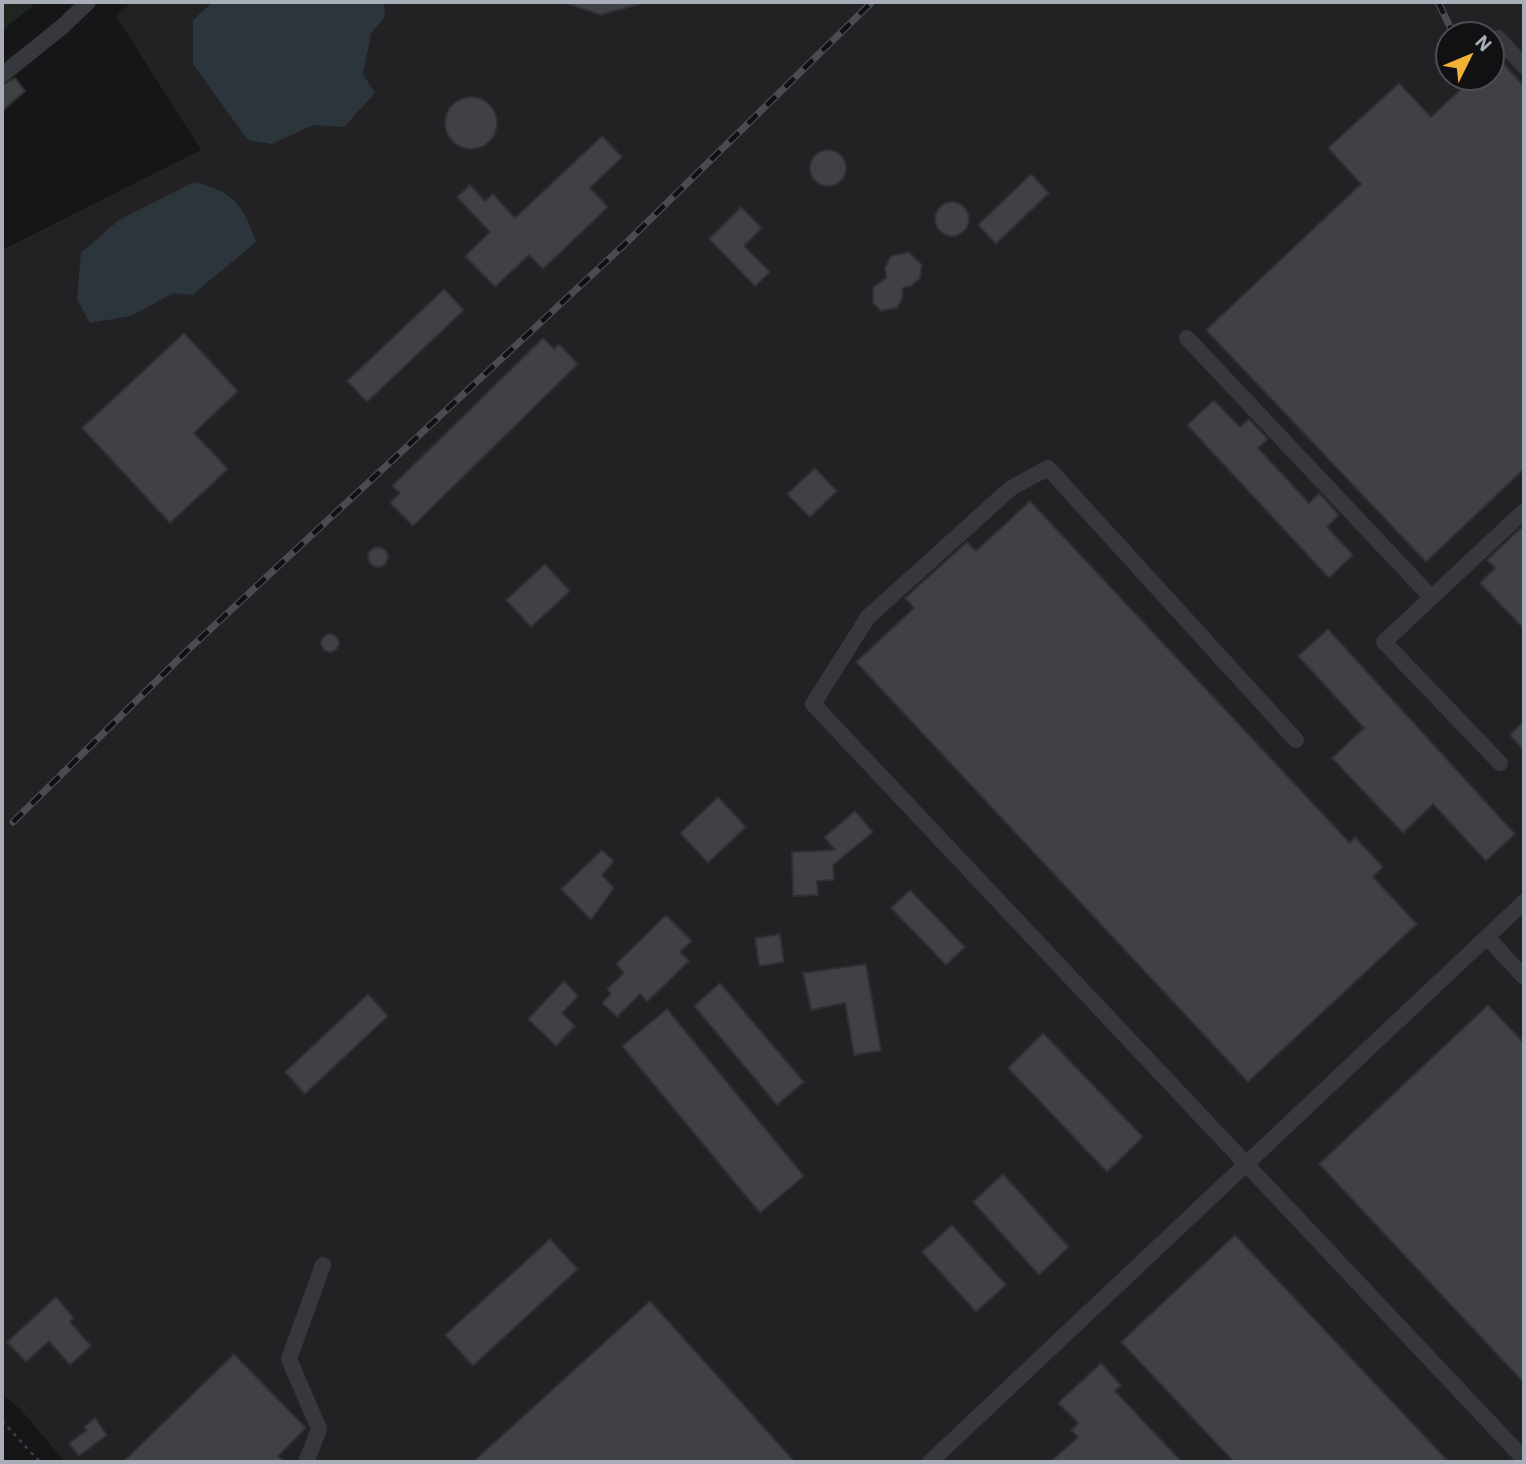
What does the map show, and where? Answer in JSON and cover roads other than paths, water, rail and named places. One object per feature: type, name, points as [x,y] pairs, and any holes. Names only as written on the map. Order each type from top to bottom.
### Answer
[{"type":"lane","points":[[2,75],[63,26],[88,2]]},
{"type":"lane","points":[[1505,46],[1524,66]]},
{"type":"lane","points":[[1187,338],[1431,597]]},
{"type":"lane","points":[[1296,740],[1048,468],[1011,488],[868,617],[813,704],[1524,1459]]},
{"type":"lane","points":[[1500,764],[1384,642],[1524,511]]},
{"type":"lane","points":[[930,1462],[1524,902]]},
{"type":"lane","points":[[1487,937],[1524,977]]},
{"type":"lane","points":[[306,1462],[319,1429],[289,1359],[323,1265]]},
{"type":"railway","points":[[13,822],[189,649],[625,244],[872,2]]},
{"type":"railway","points":[[1438,2],[1447,21]]}]
